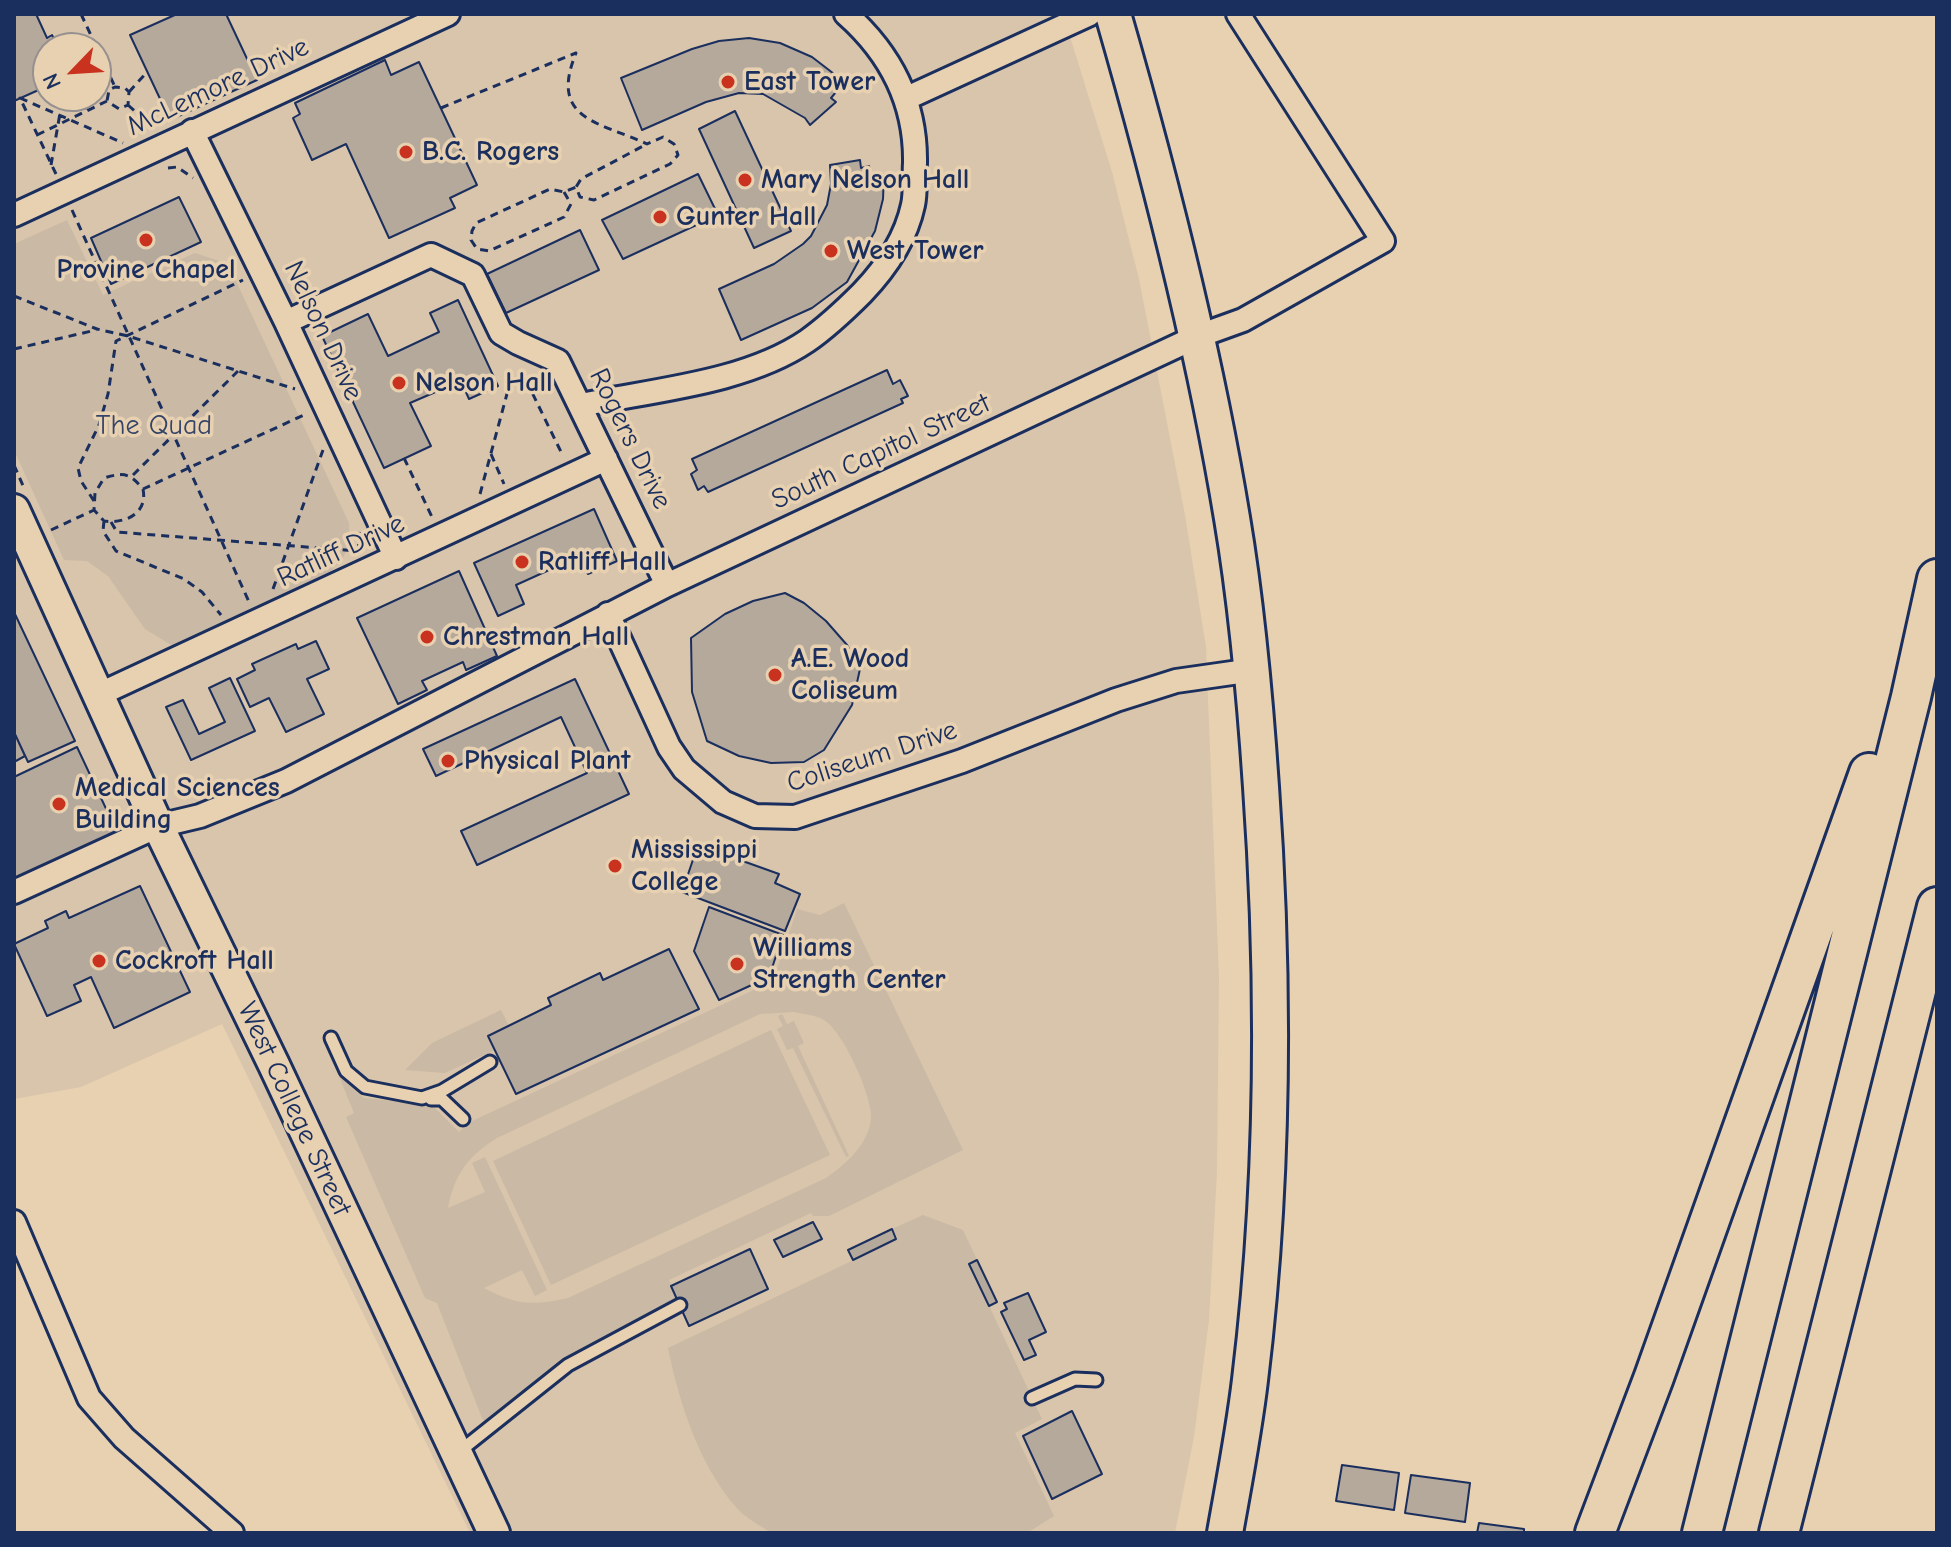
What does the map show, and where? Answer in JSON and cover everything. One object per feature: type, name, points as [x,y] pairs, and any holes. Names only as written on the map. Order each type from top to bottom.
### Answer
[{"type":"highway","points":[[1702,1533],[1911,697],[1937,579]]},
{"type":"highway","points":[[1595,1533],[1660,1362],[1871,769],[1911,697]]},
{"type":"highway","points":[[1779,1533],[1937,907]]},
{"type":"main road","points":[[1113,14],[1152,149],[1196,337],[1232,517],[1253,670],[1269,897],[1271,1052],[1266,1209],[1250,1382],[1225,1533]]},
{"type":"street","name":"McLemore Drive","points":[[14,215],[448,14]]},
{"type":"street","points":[[581,405],[724,376],[762,364],[806,342],[844,312],[876,278],[899,243],[914,204],[915,151],[907,98],[873,41],[846,14]]},
{"type":"street","points":[[907,98],[1090,14]]},
{"type":"street","name":"South Capitol Street","points":[[14,892],[158,826],[200,816],[286,781],[667,585],[1196,337],[1243,320],[1383,241],[1238,14]]},
{"type":"street","name":"Nelson Drive","points":[[192,131],[286,322],[396,558]]},
{"type":"street","name":"Rogers Drive","points":[[286,322],[431,255],[473,275],[501,333],[558,361],[667,585]]},
{"type":"street","name":"Ratliff Drive","points":[[100,694],[249,617],[396,558],[606,459]]},
{"type":"street","name":"West College Street","points":[[20,501],[29,540],[158,826],[494,1533]]},
{"type":"street","name":"Coliseum Drive","points":[[608,614],[669,747],[684,769],[723,802],[755,816],[795,817],[962,761],[1116,700],[1176,681],[1253,670]]},
{"type":"street","points":[[14,1222],[89,1398],[124,1438],[232,1533]]},
{"type":"lane","points":[[331,1038],[346,1071],[365,1087],[442,1099],[463,1119]]},
{"type":"lane","points":[[422,1098],[442,1091],[490,1062]]},
{"type":"lane","points":[[456,1454],[568,1365],[680,1305]]},
{"type":"lane","points":[[1032,1398],[1075,1379],[1096,1380]]},
{"type":"path","points":[[81,14],[115,87]]},
{"type":"path","points":[[441,108],[576,53],[568,81],[569,98],[582,117],[647,144]]},
{"type":"path","points":[[128,105],[129,92],[147,72]]},
{"type":"path","points":[[112,88],[125,88],[129,92]]},
{"type":"path","points":[[56,174],[20,98],[123,143]]},
{"type":"path","points":[[112,104],[119,109],[128,105]]},
{"type":"path","points":[[128,105],[154,128]]},
{"type":"path","points":[[51,165],[61,112]]},
{"type":"path","points":[[37,135],[81,112]]},
{"type":"path","points":[[663,137],[674,144],[678,155],[670,164],[594,200],[580,197],[571,204],[564,217],[489,251],[477,249],[471,240],[476,223],[550,189],[564,192],[576,187],[581,179],[599,168],[647,144],[663,137]]},
{"type":"path","points":[[576,187],[580,197]]},
{"type":"path","points":[[564,192],[571,204]]},
{"type":"path","points":[[72,210],[221,540],[249,617],[232,622],[215,610],[202,592],[184,579],[116,551],[103,531],[104,521]]},
{"type":"path","points":[[94,501],[81,481],[78,468],[88,452],[105,404],[116,341],[243,280]]},
{"type":"path","points":[[14,296],[97,329],[295,389]]},
{"type":"path","points":[[14,349],[97,329]]},
{"type":"path","points":[[132,476],[238,371]]},
{"type":"path","points":[[480,496],[511,379],[523,374],[568,466]]},
{"type":"path","points":[[143,489],[306,414]]},
{"type":"path","points":[[271,594],[291,546],[323,450]]},
{"type":"path","points":[[491,454],[509,494]]},
{"type":"path","points":[[404,458],[438,528]]},
{"type":"path","points":[[14,465],[20,501]]},
{"type":"path","points":[[121,472],[132,476],[143,489],[145,498],[137,514],[122,521],[104,521],[94,510],[94,501],[104,478],[121,472]]},
{"type":"path","points":[[29,540],[94,510]]},
{"type":"path","points":[[111,522],[117,532],[359,551]]},
{"type":"shaded area","name":"Mississippi College","points":[[14,14],[1063,14],[1112,172],[1139,279],[1185,515],[1206,647],[1219,978],[1217,1172],[1209,1320],[1194,1437],[1175,1533],[470,1533],[222,1024],[81,1087],[14,1099]]},
{"type":"green space","name":"The Quad","points":[[67,220],[103,295],[195,253],[228,264],[349,523],[347,550],[331,571],[212,634],[176,648],[145,629],[108,576],[87,561],[64,560],[14,450],[14,244]]},
{"type":"green space","points":[[844,903],[963,1150],[829,1216],[813,1216],[811,1213],[669,1280],[680,1305],[568,1365],[488,1427],[437,1303],[425,1298],[346,1117],[354,1113],[339,1076],[364,1098],[432,1105],[459,1132],[470,1122],[773,981],[797,909],[820,915]],"holes":[[[794,1012],[821,1018],[832,1027],[848,1051],[868,1097],[871,1110],[869,1129],[860,1146],[841,1167],[826,1178],[568,1298],[525,1302],[484,1288],[522,1270],[535,1296],[547,1290],[485,1157],[472,1163],[485,1192],[448,1208],[458,1176],[470,1159],[497,1138],[760,1014]]]},
{"type":"green space","points":[[501,1010],[509,1026],[488,1036],[495,1050],[445,1073],[405,1070],[432,1043]]},
{"type":"green space","points":[[782,1014],[787,1024],[794,1021],[804,1043],[798,1046],[849,1156],[846,1157],[793,1048],[787,1050],[777,1029],[783,1026],[778,1016]]},
{"type":"green space","points":[[771,1030],[830,1155],[551,1285],[493,1161]]},
{"type":"green space","points":[[923,1215],[963,1230],[977,1260],[970,1265],[1042,1419],[1015,1433],[1054,1516],[1027,1533],[771,1533],[740,1511],[711,1472],[692,1432],[668,1348],[896,1240],[892,1229]]},
{"type":"building","points":[[14,14],[36,14],[44,32],[32,32],[32,93],[14,101]]},
{"type":"building","points":[[177,14],[226,14],[257,80],[170,120],[130,35]]},
{"type":"building","name":"East Tower","points":[[749,38],[780,43],[812,57],[838,77],[830,86],[836,92],[831,98],[836,102],[810,125],[805,118],[763,94],[739,93],[706,102],[642,130],[621,78],[692,49],[719,41]]},
{"type":"building","name":"B.C. Rogers","points":[[385,60],[391,75],[419,62],[477,185],[450,198],[455,208],[389,238],[346,144],[312,160],[293,118],[300,114],[295,103]]},
{"type":"building","name":"Mary Nelson Hall","points":[[735,111],[791,231],[754,248],[699,129]]},
{"type":"building","name":"West Tower","points":[[860,160],[861,168],[869,166],[871,177],[884,174],[883,199],[875,231],[847,282],[812,308],[741,340],[719,289],[774,264],[803,244],[811,236],[827,205],[831,184],[830,165]]},
{"type":"building","name":"Gunter Hall","points":[[698,174],[718,215],[623,259],[602,220]]},
{"type":"building","name":"Provine Chapel","points":[[179,197],[201,242],[111,284],[91,238]]},
{"type":"building","points":[[580,230],[599,270],[506,313],[487,274]]},
{"type":"building","name":"Nelson Hall","points":[[458,300],[498,386],[469,399],[461,381],[410,403],[431,446],[384,468],[322,336],[368,314],[388,356],[439,332],[430,313]]},
{"type":"building","points":[[887,370],[893,384],[900,380],[908,396],[901,399],[903,403],[708,492],[704,486],[698,490],[691,474],[697,470],[692,459]]},
{"type":"building","name":"Ratliff Hall","points":[[594,509],[617,561],[588,574],[580,556],[516,585],[524,604],[498,616],[474,563]]},
{"type":"building","name":"Chrestman Hall","points":[[459,571],[497,656],[466,670],[463,662],[422,681],[427,690],[398,704],[357,618]]},
{"type":"building","name":"A.E. Wood Coliseum","points":[[785,593],[804,603],[826,621],[847,645],[860,669],[852,705],[824,750],[804,762],[771,763],[739,756],[707,741],[692,692],[691,638],[725,614],[753,601]]},
{"type":"building","points":[[14,612],[75,741],[28,762],[14,732]]},
{"type":"building","points":[[316,641],[329,669],[307,679],[324,714],[286,732],[269,698],[250,707],[237,679],[255,670],[252,664],[296,644],[298,649]]},
{"type":"building","points":[[230,678],[255,731],[191,760],[166,707],[183,700],[199,734],[225,722],[209,688]]},
{"type":"building","name":"Physical Plant","points":[[575,679],[629,794],[477,865],[461,831],[587,773],[561,717],[436,776],[423,749]]},
{"type":"building","points":[[14,732],[25,756],[14,762]]},
{"type":"building","name":"Medical Sciences Building","points":[[77,747],[117,832],[14,879],[14,777]]},
{"type":"building","points":[[698,845],[779,874],[775,883],[800,894],[785,931],[682,892]]},
{"type":"building","name":"Cockroft Hall","points":[[140,886],[190,992],[114,1028],[91,977],[74,985],[81,1001],[47,1016],[14,944],[48,928],[45,921],[66,911],[69,918]]},
{"type":"building","name":"Williams Strength Center","points":[[709,907],[783,935],[769,977],[719,1000],[694,951]]},
{"type":"building","points":[[669,949],[699,1009],[516,1094],[488,1036],[551,1005],[548,998],[600,973],[603,980]]},
{"type":"building","points":[[813,1222],[822,1239],[783,1257],[774,1240]]},
{"type":"building","points":[[892,1229],[896,1239],[853,1260],[848,1250]]},
{"type":"building","points":[[750,1249],[768,1289],[689,1326],[671,1286]]},
{"type":"building","points":[[977,1260],[997,1302],[989,1306],[969,1264]]},
{"type":"building","points":[[1028,1293],[1046,1332],[1029,1340],[1036,1355],[1024,1360],[1001,1312],[1007,1309],[1004,1303]]},
{"type":"building","points":[[1072,1411],[1102,1474],[1052,1499],[1023,1436]]},
{"type":"building","points":[[1342,1465],[1399,1473],[1394,1510],[1336,1501]]},
{"type":"building","points":[[1411,1475],[1470,1483],[1465,1522],[1405,1513]]},
{"type":"building","points":[[1479,1523],[1524,1529],[1524,1533],[1477,1533]]},
{"type":"place","name":"East Tower","points":[[728,82]]},
{"type":"place","name":"B.C. Rogers","points":[[406,152]]},
{"type":"place","name":"Mary Nelson Hall","points":[[745,180]]},
{"type":"place","name":"Gunter Hall","points":[[660,217]]},
{"type":"place","name":"Provine Chapel","points":[[146,240]]},
{"type":"place","name":"West Tower","points":[[831,251]]},
{"type":"place","name":"Nelson Hall","points":[[399,383]]},
{"type":"place","name":"Ratliff Hall","points":[[522,562]]},
{"type":"place","name":"Chrestman Hall","points":[[427,637]]},
{"type":"place","name":"A.E. Wood Coliseum","points":[[775,675]]},
{"type":"place","name":"Physical Plant","points":[[448,761]]},
{"type":"place","name":"Medical Sciences Building","points":[[59,804]]},
{"type":"place","name":"Mississippi College","points":[[615,866]]},
{"type":"place","name":"Cockroft Hall","points":[[99,961]]},
{"type":"place","name":"Williams Strength Center","points":[[737,964]]}]
